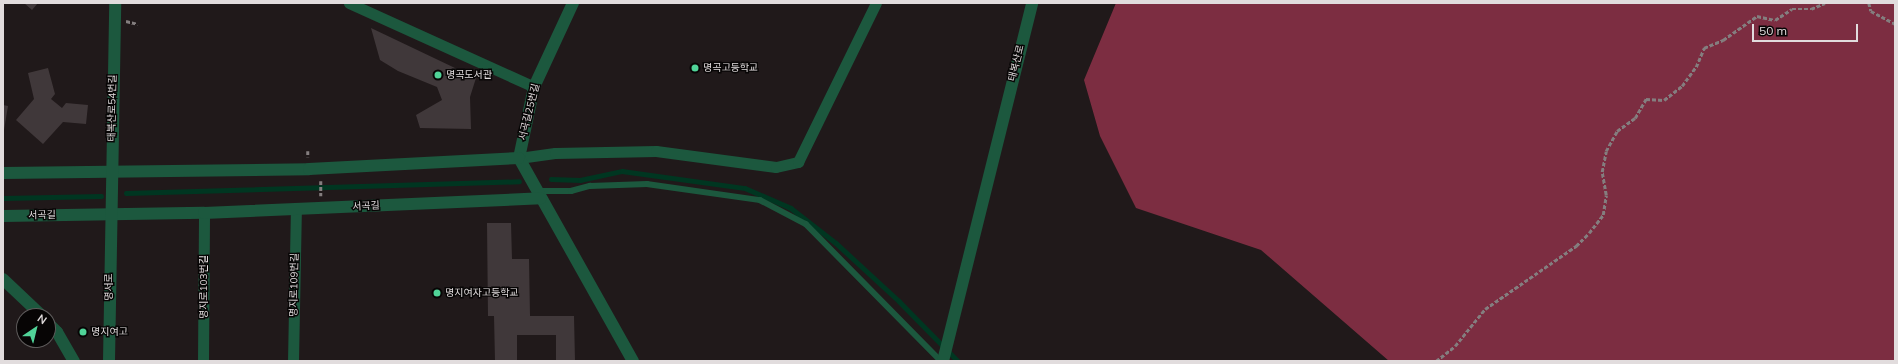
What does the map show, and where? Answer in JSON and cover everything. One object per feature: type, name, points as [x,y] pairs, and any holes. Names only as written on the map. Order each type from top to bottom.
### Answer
[{"type":"street","name":"태복산로54번길","points":[[109,214],[114,3]]},
{"type":"street","points":[[349,3],[534,86]]},
{"type":"street","name":"서곡길25번길","points":[[519,158],[534,86],[573,3]]},
{"type":"street","points":[[3,174],[320,168],[519,158],[555,153],[656,151],[776,168],[798,162],[876,3]]},
{"type":"street","name":"태복산로","points":[[942,361],[1032,3]]},
{"type":"street","points":[[519,158],[633,361]]},
{"type":"street","name":"서곡길","points":[[3,216],[296,210],[539,194]]},
{"type":"street","name":"명지로109번길","points":[[293,361],[296,210]]},
{"type":"street","name":"명지로103번길","points":[[203,361],[204,213]]},
{"type":"street","name":"명서로","points":[[109,214],[109,361]]},
{"type":"street","points":[[3,279],[34,308]]},
{"type":"street","points":[[56,331],[74,361]]},
{"type":"lane","points":[[539,194],[571,191],[590,186],[647,184],[760,200],[806,224],[942,361]]},
{"type":"path","points":[[1436,361],[1455,346],[1484,309],[1576,246],[1589,233],[1603,215],[1606,195],[1602,172],[1606,151],[1617,131],[1635,118],[1646,99],[1664,100],[1682,86],[1696,67],[1704,48],[1723,40],[1757,16],[1775,20],[1792,9],[1811,8],[1825,3]]},
{"type":"path","points":[[1869,3],[1871,11],[1895,24]]},
{"type":"path","points":[[320,168],[321,208]]},
{"type":"shaded area","points":[[1116,3],[1895,3],[1895,361],[1389,361],[1261,250],[1136,208],[1100,136],[1084,80]]},
{"type":"building","points":[[24,3],[38,3],[32,10]]},
{"type":"building","name":"명곡도서관","points":[[371,28],[476,78],[470,97],[471,129],[420,128],[416,115],[442,100],[437,87],[398,71],[380,60]]},
{"type":"building","points":[[48,68],[55,94],[51,99],[62,108],[66,103],[88,105],[86,124],[63,122],[43,144],[16,120],[34,99],[28,73]]},
{"type":"building","points":[[3,105],[8,106],[4,130],[3,130]]},
{"type":"building","points":[[487,223],[511,223],[512,259],[529,259],[530,316],[574,316],[575,361],[556,361],[556,335],[517,335],[517,361],[495,361],[494,316],[488,316]]},
{"type":"waterway","points":[[551,179],[580,180],[622,171],[745,188],[791,208],[836,243],[899,301],[958,361]]},
{"type":"waterway","points":[[126,193],[519,181]]},
{"type":"waterway","points":[[3,198],[101,196]]},
{"type":"place","name":"명곡고등학교","points":[[695,68]]},
{"type":"place","name":"명곡도서관","points":[[438,75]]},
{"type":"place","name":"명지여자고등학교","points":[[437,293]]},
{"type":"place","name":"명지여고","points":[[83,332]]}]
